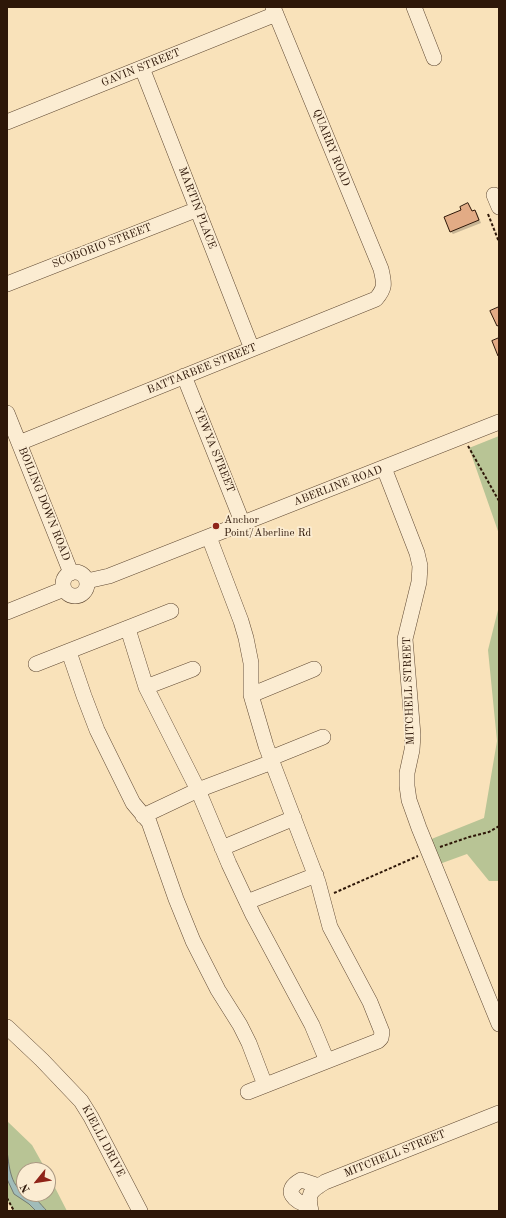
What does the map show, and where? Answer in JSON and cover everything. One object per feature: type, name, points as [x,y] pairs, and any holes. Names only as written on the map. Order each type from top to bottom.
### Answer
[{"type":"street","points":[[414,7],[434,58]]},
{"type":"street","name":"GAVIN STREET","points":[[7,122],[142,68],[274,10]]},
{"type":"street","name":"QUARRY ROAD","points":[[274,10],[381,269],[384,282],[383,291]]},
{"type":"street","name":"MARTIN PLACE","points":[[142,68],[252,349]]},
{"type":"street","name":"SCOBORIO STREET","points":[[7,284],[198,209]]},
{"type":"street","name":"BATTARBEE STREET","points":[[19,443],[376,299],[383,291]]},
{"type":"street","name":"YEWYA STREET","points":[[184,376],[243,524]]},
{"type":"street","name":"BOILING DOWN ROAD","points":[[7,413],[71,573]]},
{"type":"street","name":"ABERLINE ROAD","points":[[87,581],[109,576],[499,422]]},
{"type":"street","name":"MITCHELL STREET","points":[[384,468],[417,553],[420,566],[419,582],[405,639],[413,734],[412,750],[407,773],[407,786],[416,821],[499,1024]]},
{"type":"street","points":[[208,537],[241,621],[246,638],[251,663],[251,695],[271,760],[316,875],[330,927],[367,996],[382,1032],[381,1038],[378,1041],[248,1092]]},
{"type":"street","points":[[71,573],[79,573],[87,581],[86,589],[81,595],[69,595],[64,589],[63,581],[71,573]]},
{"type":"street","points":[[7,612],[64,589]]},
{"type":"street","points":[[36,664],[171,612]]},
{"type":"street","points":[[128,629],[146,687],[198,790],[222,848],[247,902],[312,1025],[326,1061]]},
{"type":"street","points":[[69,652],[97,730],[133,803],[149,822],[176,899],[194,942],[218,990],[240,1025],[249,1043],[265,1085]]},
{"type":"street","points":[[146,687],[192,669]]},
{"type":"street","points":[[251,695],[314,669]]},
{"type":"street","points":[[143,816],[198,790],[323,737]]},
{"type":"street","points":[[222,848],[294,818]]},
{"type":"street","points":[[247,902],[316,875]]},
{"type":"street","name":"KIELLI DRIVE","points":[[7,1028],[42,1060],[82,1101],[140,1211]]},
{"type":"street","name":"MITCHELL STREET","points":[[310,1208],[308,1201],[309,1195],[319,1186],[332,1179],[499,1113]]},
{"type":"path","points":[[494,206],[499,242]]},
{"type":"path","points":[[462,437],[499,501]]},
{"type":"path","points":[[323,898],[356,882],[428,852],[469,836],[489,832],[499,826]]},
{"type":"path","points":[[7,1198],[14,1211]]},
{"type":"green space","points":[[499,436],[499,534],[469,448]]},
{"type":"green space","points":[[499,606],[499,881],[489,881],[467,854],[434,866],[424,842],[484,818],[497,741],[488,650]]},
{"type":"green space","points":[[7,1121],[32,1145],[42,1162],[16,1162],[16,1202],[56,1202],[56,1190],[67,1211],[13,1211],[7,1199]]},
{"type":"water","points":[[7,1151],[11,1174],[16,1185],[16,1195],[7,1179]]},
{"type":"water","points":[[26,1202],[38,1202],[47,1211],[36,1211]]},
{"type":"building","points":[[468,203],[472,211],[475,210],[479,220],[450,232],[444,217],[461,210],[460,207]]},
{"type":"building","points":[[499,307],[499,325],[497,326],[490,311]]},
{"type":"building","points":[[499,338],[499,355],[498,356],[492,341]]},
{"type":"place","name":"Anchor Point/Aberline Rd","points":[[216,526]]}]
